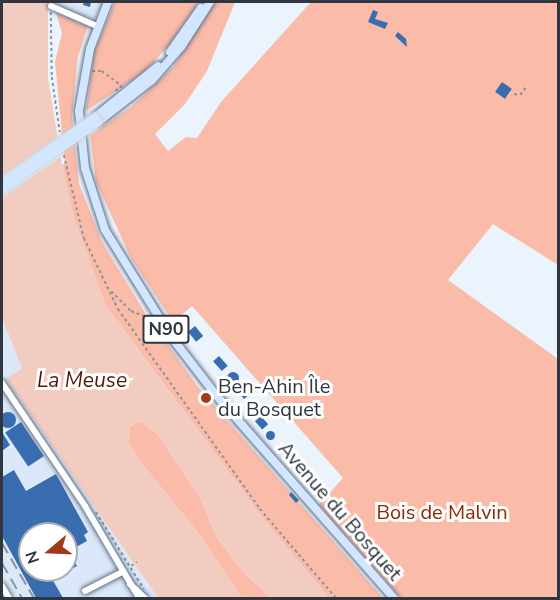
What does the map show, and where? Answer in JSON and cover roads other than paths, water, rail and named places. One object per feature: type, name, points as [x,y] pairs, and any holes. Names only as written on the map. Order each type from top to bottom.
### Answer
[{"type":"main road","name":"Avenue du Bosquet","points":[[108,2],[97,26],[84,71],[79,111],[92,201],[109,238],[159,318],[216,395],[394,598]]},
{"type":"main road","points":[[2,190],[97,120],[159,64],[206,2]]},
{"type":"main road","points":[[2,183],[97,120]]},
{"type":"street","points":[[51,6],[97,26]]},
{"type":"street","points":[[2,383],[85,506],[139,598]]},
{"type":"street","points":[[85,591],[122,572]]},
{"type":"street","points":[[129,584],[145,598]]},
{"type":"street","points":[[2,586],[9,598]]},
{"type":"water","name":"La Meuse","points":[[2,2],[48,2],[48,78],[62,165],[74,218],[105,304],[265,521],[329,598],[271,598],[246,575],[217,538],[200,498],[158,435],[140,421],[130,426],[128,440],[139,460],[199,534],[242,598],[158,598],[6,379],[22,368],[2,318]]},
{"type":"railway","points":[[2,543],[34,598]]},
{"type":"railway","points":[[2,563],[22,598]]},
{"type":"place","name":"Ben-Ahin Île du Bosquet","points":[[206,398]]},
{"type":"park label","name":"Bois de Malvin","points":[[442,512]]}]
